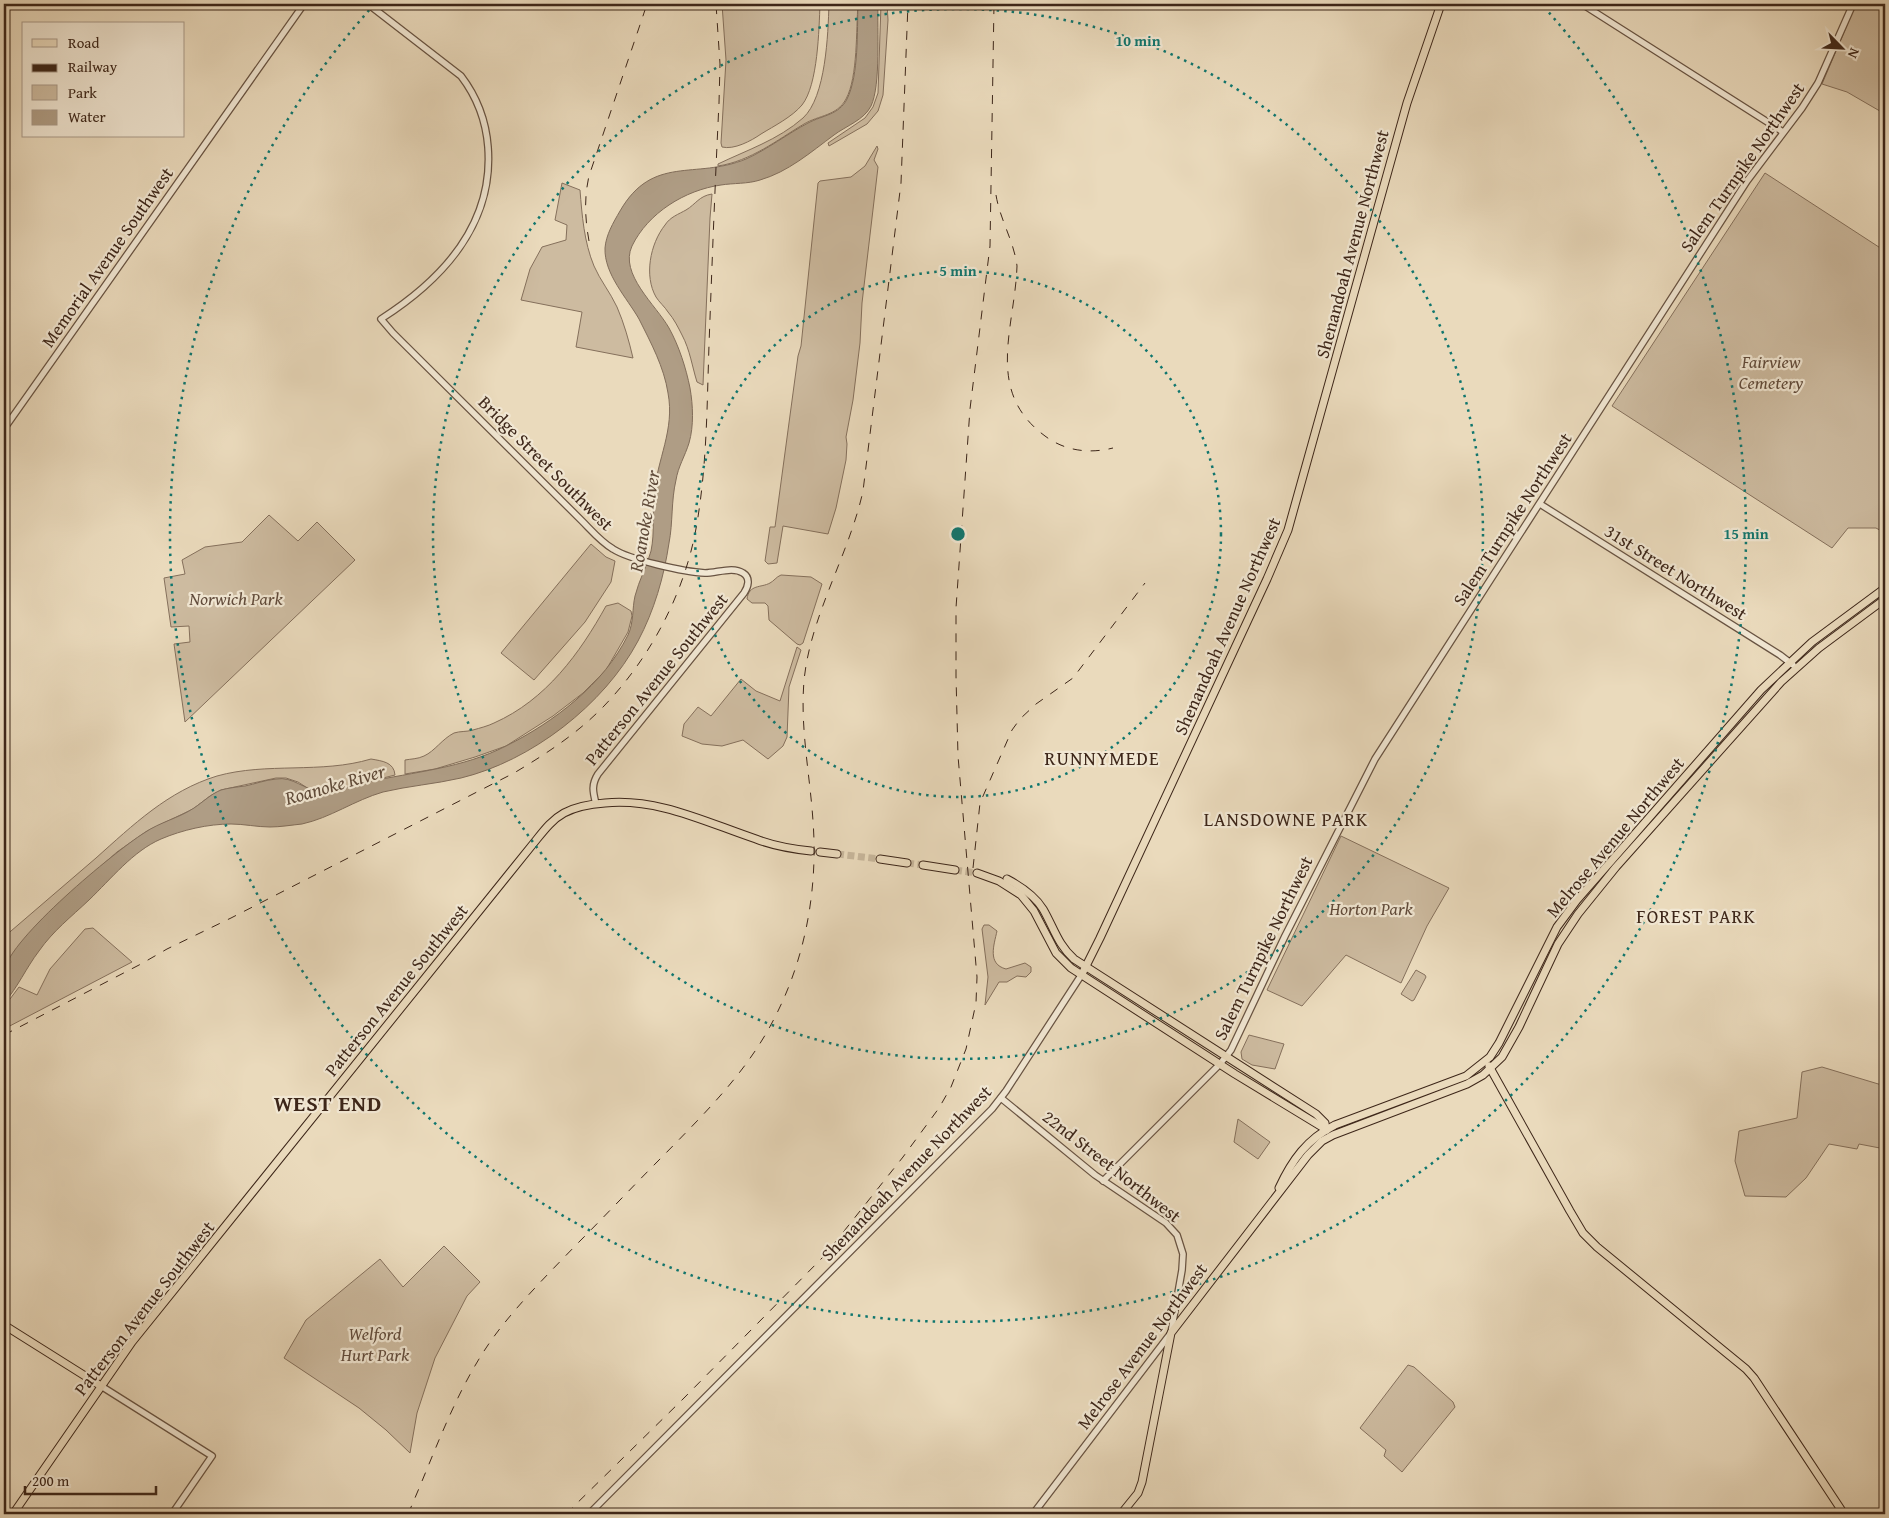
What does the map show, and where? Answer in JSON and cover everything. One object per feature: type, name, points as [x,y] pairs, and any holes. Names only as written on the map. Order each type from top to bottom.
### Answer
[{"type":"main road","name":"Shenandoah Avenue Northwest","points":[[1082,974],[1267,579],[1288,530],[1407,103],[1441,4]]},
{"type":"main road","name":"Melrose Avenue Northwest","points":[[1276,1196],[1292,1162],[1309,1142],[1326,1130],[1466,1076],[1486,1061],[1499,1043],[1550,940],[1567,912],[1752,700],[1790,662],[1832,626],[1885,588]]},
{"type":"main road","name":"Melrose Avenue Northwest","points":[[1171,1333],[1308,1155],[1322,1142],[1344,1131],[1467,1084],[1479,1078],[1490,1069],[1507,1050],[1558,944],[1578,914],[1759,704],[1796,668],[1885,598]]},
{"type":"main road","points":[[596,804],[623,802],[660,806],[775,845],[812,851]]},
{"type":"main road","name":"Patterson Avenue Southwest","points":[[13,1514],[121,1357],[537,839],[556,818],[565,812],[596,804]]},
{"type":"main road","points":[[820,852],[838,854]]},
{"type":"main road","points":[[880,859],[907,862]]},
{"type":"main road","points":[[923,865],[955,870]]},
{"type":"main road","points":[[1344,1131],[1326,1130],[1308,1120],[1082,974],[1056,953],[1034,911],[1020,895],[1000,881],[977,873],[996,875],[1034,898],[1043,909],[1063,949],[1086,967],[1225,1058],[1316,1114],[1325,1119],[1336,1121],[1369,1109],[1377,1110]]},
{"type":"main road","points":[[1486,1061],[1584,1233],[1597,1247],[1746,1369],[1754,1378],[1844,1514]]},
{"type":"main road","points":[[1302,1163],[1303,1154],[1322,1137],[1326,1130],[1325,1123],[1316,1114]]},
{"type":"main road","points":[[1308,1120],[1314,1128],[1309,1142]]},
{"type":"main road","points":[[4,1325],[101,1386]]},
{"type":"main road","points":[[1121,1514],[1140,1487],[1171,1333]]},
{"type":"main road","points":[[88,1378],[98,1380],[113,1362],[121,1357]]},
{"type":"street","name":"Memorial Avenue Southwest","points":[[4,429],[304,4]]},
{"type":"street","name":"Bridge Street Southwest","points":[[368,4],[461,76],[475,98],[486,133],[488,162],[484,199],[470,229],[439,272],[415,296],[381,319],[605,543],[623,555],[640,560],[706,573],[736,571],[744,573],[747,578]]},
{"type":"street","points":[[1582,4],[1783,132]]},
{"type":"street","name":"Salem Turnpike Northwest","points":[[1103,1181],[1220,1064],[1236,1041],[1285,936],[1375,759],[1747,180],[1818,83],[1853,4]]},
{"type":"street","name":"31st Street Northwest","points":[[1540,504],[1790,662],[1796,668]]},
{"type":"street","name":"Patterson Avenue Southwest","points":[[596,804],[592,790],[593,781],[744,594],[748,585],[747,578]]},
{"type":"street","name":"Shenandoah Avenue Northwest","points":[[589,1514],[981,1121],[1001,1098],[1082,974]]},
{"type":"street","name":"22nd Street Northwest","points":[[1001,1098],[1103,1181],[1172,1229],[1182,1247],[1182,1270],[1171,1333]]},
{"type":"street","name":"Melrose Avenue Northwest","points":[[1033,1514],[1171,1333]]},
{"type":"street","points":[[101,1386],[212,1456],[172,1514]]},
{"type":"green space","points":[[722,4],[820,4],[814,71],[807,96],[802,105],[788,117],[752,139],[737,146],[727,148],[722,147],[721,143],[726,60]]},
{"type":"green space","points":[[829,4],[858,4],[855,66],[850,90],[842,105],[833,112],[804,124],[753,155],[718,166],[718,164],[762,144],[793,126],[811,108],[817,96],[824,64]]},
{"type":"green space","points":[[881,4],[887,4],[888,20],[883,95],[878,111],[867,124],[829,146],[828,143],[865,118],[873,107],[878,93]]},
{"type":"green space","points":[[1856,4],[1885,4],[1885,114],[1847,92],[1822,84]]},
{"type":"green space","points":[[877,146],[878,149],[874,160],[878,167],[862,303],[860,343],[846,437],[846,460],[836,508],[828,534],[783,526],[777,563],[768,564],[765,561],[770,527],[775,527],[798,356],[801,346],[818,183],[820,181],[851,177],[865,166]]},
{"type":"green space","name":"Fairview Cemetery","points":[[1765,173],[1885,251],[1885,533],[1876,528],[1848,528],[1832,548],[1612,406]]},
{"type":"green space","points":[[562,183],[580,190],[588,248],[596,271],[622,319],[633,358],[576,347],[582,312],[521,300],[530,269],[542,247],[566,240],[567,225],[555,220]]},
{"type":"green space","points":[[712,194],[703,385],[697,382],[685,341],[652,289],[650,260],[656,241],[667,222],[701,198]]},
{"type":"green space","name":"Norwich Park","points":[[269,515],[298,541],[317,522],[355,560],[185,722],[174,644],[190,642],[189,626],[171,627],[164,578],[185,574],[182,560],[205,547],[242,542]]},
{"type":"green space","points":[[591,544],[606,557],[615,561],[611,582],[585,622],[534,680],[501,653]]},
{"type":"green space","points":[[781,575],[811,577],[822,584],[803,643],[800,645],[769,620],[768,606],[765,603],[752,603],[747,599],[750,591],[756,587],[767,585]]},
{"type":"green space","points":[[618,603],[631,611],[632,616],[628,632],[606,670],[583,693],[553,716],[506,746],[435,769],[405,774],[405,760],[424,756],[454,733],[470,731],[492,724],[530,702],[560,674],[573,658],[606,606]]},
{"type":"green space","points":[[797,647],[801,650],[789,687],[787,737],[783,746],[768,759],[743,740],[722,746],[702,744],[682,736],[684,724],[698,707],[711,716],[741,679],[756,691],[780,701]]},
{"type":"green space","points":[[371,759],[390,765],[395,775],[324,793],[309,789],[298,782],[286,778],[276,778],[221,790],[193,809],[147,831],[117,852],[58,904],[4,969],[4,937],[152,810],[183,790],[199,782],[236,772],[333,766]]},
{"type":"green space","name":"Horton Park","points":[[1341,836],[1449,888],[1427,926],[1401,983],[1346,955],[1302,1006],[1267,990]]},
{"type":"green space","points":[[984,925],[989,925],[997,931],[993,953],[996,963],[1000,967],[1006,969],[1025,963],[1031,967],[1031,972],[1026,977],[1017,976],[1007,982],[999,982],[985,1005],[988,977],[982,929]]},
{"type":"green space","points":[[93,928],[132,962],[4,1029],[4,1007],[19,987],[37,995],[50,969],[85,929]]},
{"type":"green space","points":[[1416,970],[1426,977],[1412,1001],[1401,994]]},
{"type":"green space","points":[[1249,1035],[1284,1044],[1275,1069],[1252,1065],[1242,1059],[1241,1052]]},
{"type":"green space","points":[[1822,1067],[1885,1086],[1885,1149],[1859,1144],[1857,1149],[1829,1144],[1806,1178],[1786,1197],[1745,1196],[1735,1161],[1739,1131],[1797,1118],[1802,1072]]},
{"type":"green space","points":[[1238,1119],[1270,1142],[1258,1159],[1234,1142]]},
{"type":"green space","name":"Welford Hurt Park","points":[[444,1246],[480,1282],[467,1296],[435,1358],[417,1413],[410,1453],[359,1408],[284,1358],[306,1320],[380,1259],[403,1287]]},
{"type":"green space","points":[[1408,1365],[1414,1367],[1453,1402],[1455,1407],[1402,1472],[1384,1456],[1386,1450],[1360,1428]]},
{"type":"water","points":[[858,4],[878,4],[876,85],[874,97],[868,111],[799,161],[780,172],[751,182],[707,188],[681,198],[669,205],[648,223],[632,246],[629,257],[630,267],[641,289],[669,328],[682,357],[690,388],[692,423],[689,443],[677,475],[673,496],[670,535],[658,594],[638,641],[624,665],[606,687],[586,708],[539,744],[487,770],[461,778],[383,792],[323,818],[302,824],[270,827],[236,824],[213,825],[178,833],[151,844],[123,866],[62,924],[34,957],[14,991],[4,1003],[4,971],[11,956],[24,938],[88,876],[150,829],[188,811],[224,789],[268,780],[288,779],[315,791],[332,791],[367,782],[438,769],[473,759],[506,746],[542,725],[576,700],[606,670],[618,653],[630,630],[635,596],[651,551],[654,495],[667,432],[670,407],[666,383],[656,355],[639,319],[608,267],[605,248],[608,234],[620,211],[633,193],[646,182],[661,175],[727,165],[746,159],[808,123],[840,108],[847,99],[854,78],[857,52]]},
{"type":"tunnel","points":[[837,854],[880,859]]},
{"type":"tunnel","points":[[907,863],[923,865]]},
{"type":"tunnel","points":[[955,870],[977,873]]},
{"type":"railway","points":[[589,241],[586,208],[589,176],[647,4]]},
{"type":"railway","points":[[4,1035],[167,949],[514,773],[573,734],[604,706],[637,666],[652,644],[664,621],[685,573],[697,523],[703,479],[719,103],[720,64],[716,4]]},
{"type":"railway","points":[[408,1514],[460,1393],[486,1347],[538,1284],[726,1090],[765,1035],[776,1015],[795,969],[808,921],[814,871],[813,821],[803,716],[804,681],[814,633],[849,539],[863,491],[901,183],[908,4]]},
{"type":"railway","points":[[566,1514],[825,1255],[903,1157],[939,1108],[951,1087],[966,1049],[976,1003],[977,977],[958,756],[956,608],[970,409],[990,246],[994,4]]},
{"type":"railway","points":[[996,195],[1017,266],[1007,357],[1009,379],[1015,399],[1026,418],[1053,441],[1069,448],[1086,451],[1113,448]]},
{"type":"railway","points":[[973,868],[980,803],[1012,730],[1020,719],[1036,704],[1073,678],[1145,583]]},
{"type":"district","name":"RUNNYMEDE","points":[[1102,758]]},
{"type":"district","name":"LANSDOWNE PARK","points":[[1286,819]]},
{"type":"district","name":"FOREST PARK","points":[[1696,916]]},
{"type":"district","name":"WEST END","points":[[328,1103]]},
{"type":"water label","name":"Roanoke River","points":[[644,521]]},
{"type":"water label","name":"Roanoke River","points":[[335,784]]}]
